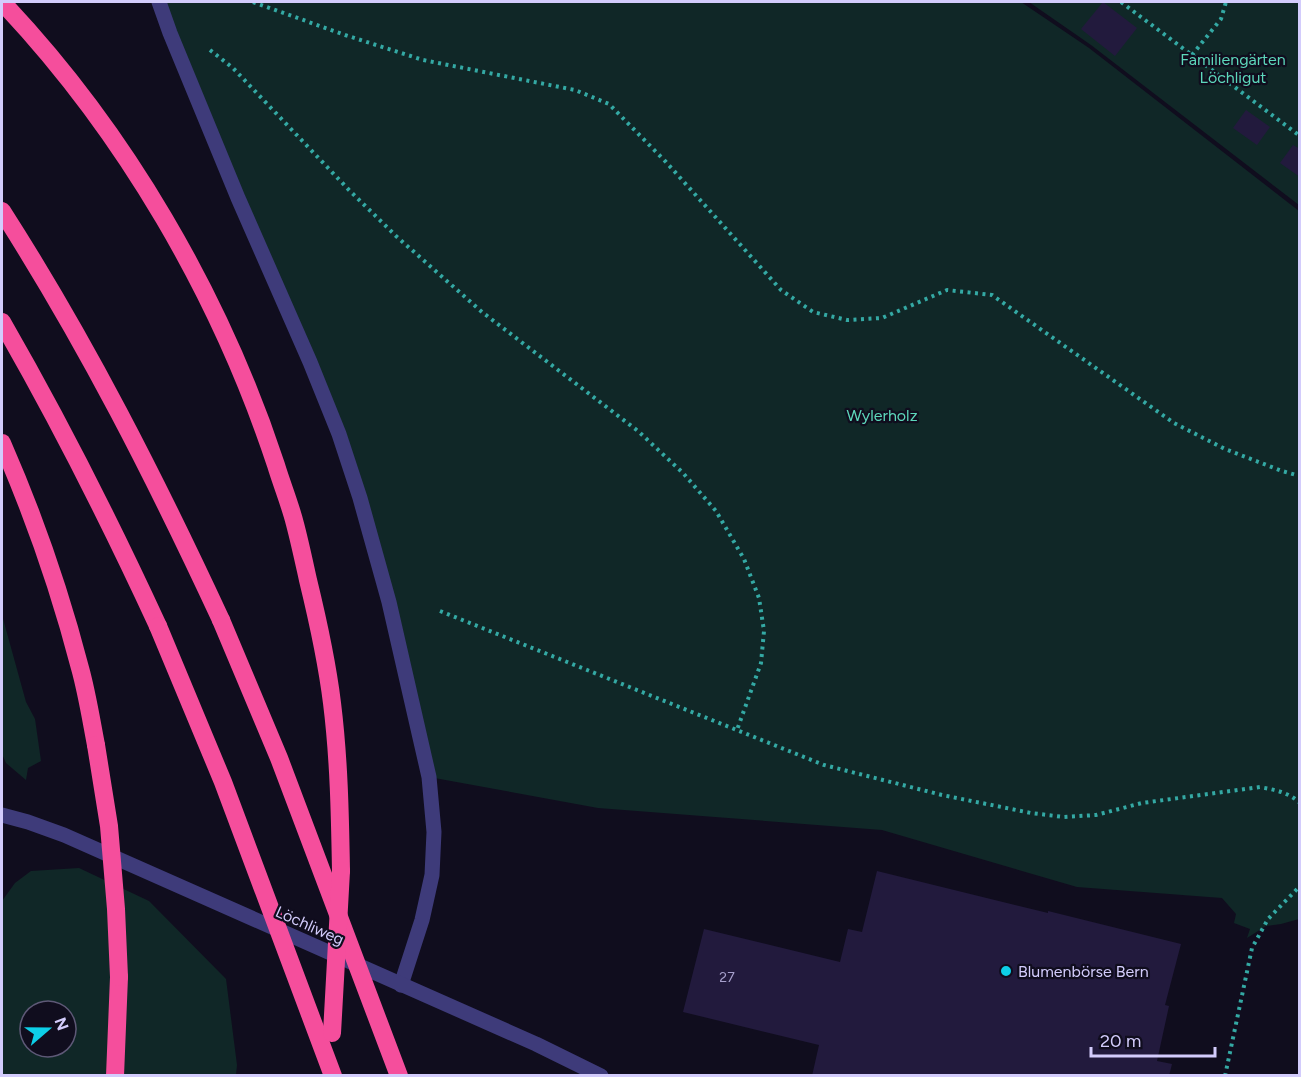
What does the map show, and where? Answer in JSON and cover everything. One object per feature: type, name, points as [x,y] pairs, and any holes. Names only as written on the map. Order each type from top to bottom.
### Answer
[{"type":"highway","points":[[2,2],[36,38],[100,121],[161,213],[215,311],[260,417],[294,522],[319,625],[332,702],[338,770],[341,871],[332,1033],[325,1076]]},
{"type":"highway","points":[[2,211],[81,342],[126,424],[221,620],[279,758],[399,1076]]},
{"type":"highway","points":[[2,322],[86,474],[158,626],[227,792],[333,1076]]},
{"type":"highway","points":[[2,443],[56,582],[81,669],[96,745],[109,826],[116,909],[119,977],[115,1076]]},
{"type":"street","points":[[159,2],[246,218],[310,362],[339,434],[360,498],[388,602],[429,777],[434,832],[432,875],[422,920],[402,985]]},
{"type":"street","name":"Löchliweg","points":[[2,816],[28,822],[64,835],[536,1044],[600,1076]]},
{"type":"path","points":[[253,2],[423,60],[575,90],[609,104],[666,162],[781,290],[813,312],[847,320],[882,318],[947,290],[992,295],[1174,423],[1225,449],[1299,476]]},
{"type":"path","points":[[1121,2],[1299,136]]},
{"type":"path","points":[[1192,55],[1221,19],[1226,2]]},
{"type":"path","points":[[170,33],[214,53],[233,68],[396,236],[482,312],[638,431],[683,473],[716,511],[744,559],[759,598],[764,631],[762,663],[737,730]]},
{"type":"path","points":[[440,611],[824,765],[942,795],[1031,813],[1064,817],[1096,815],[1142,803],[1260,787],[1278,790],[1292,796],[1299,803]]},
{"type":"path","points":[[1225,1076],[1252,948],[1268,919],[1299,886]]},
{"type":"green space","name":"Wylerholz","points":[[159,2],[1021,2],[1089,48],[1299,211],[1299,919],[1266,926],[1247,938],[1250,929],[1234,923],[1236,914],[1222,898],[1077,887],[882,830],[598,808],[429,777],[360,498]]},
{"type":"green space","name":"Familiengärten Löchligut","points":[[1029,2],[1299,2],[1299,205],[1091,45]]},
{"type":"green space","points":[[2,615],[26,702],[35,719],[41,761],[28,768],[26,780],[6,763],[2,754]]},
{"type":"green space","points":[[79,868],[149,901],[226,979],[237,1065],[236,1075],[3,1075],[2,901],[15,883],[31,871]]},
{"type":"building","points":[[1103,2],[1137,28],[1115,56],[1081,29]]},
{"type":"building","points":[[1246,110],[1270,127],[1257,145],[1233,128]]},
{"type":"building","points":[[1293,145],[1300,149],[1300,177],[1280,163]]},
{"type":"building","name":"Blumenbörse Bern","points":[[877,871],[1181,944],[1165,1005],[1169,1006],[1157,1061],[1172,1064],[1169,1076],[812,1076],[819,1045],[683,1012],[704,929],[840,962],[848,929],[862,932]]},
{"type":"place","name":"Blumenbörse Bern","points":[[1006,971]]}]
